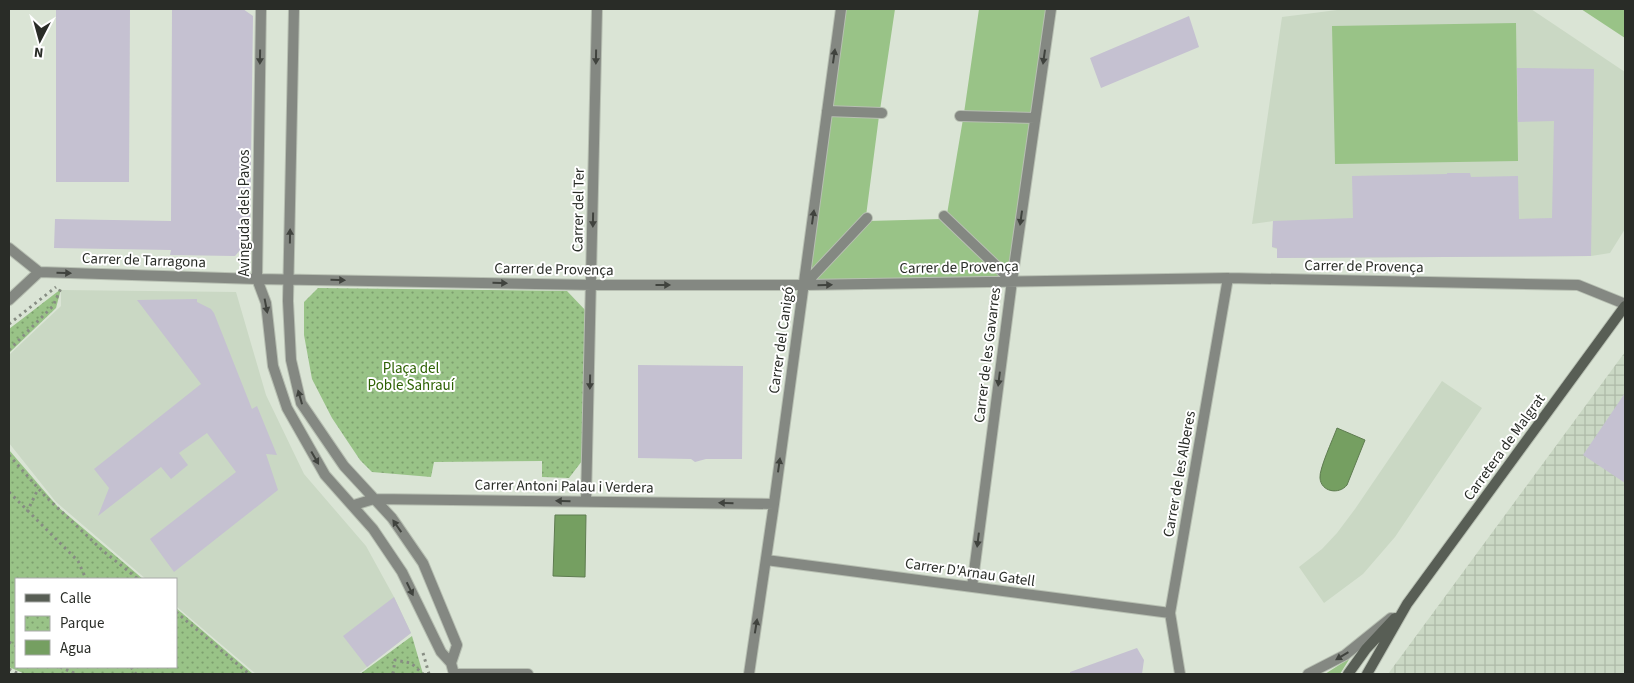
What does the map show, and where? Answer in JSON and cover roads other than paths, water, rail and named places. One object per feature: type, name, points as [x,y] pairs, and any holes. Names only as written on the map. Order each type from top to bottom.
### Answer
[{"type":"street","name":"Avinguda dels Pavos","points":[[261,9],[257,279],[266,303],[272,366],[286,408],[325,475],[373,528],[402,572],[441,652],[453,670]]},
{"type":"street","points":[[294,9],[288,301],[291,360],[301,403],[344,466],[392,518],[423,563],[457,645],[453,670],[528,674]]},
{"type":"street","name":"Carrer del Ter","points":[[586,502],[597,9]]},
{"type":"street","name":"Carrer del Canigó","points":[[749,674],[841,9]]},
{"type":"street","name":"Carrer de les Gavarres","points":[[972,587],[1012,281],[1051,9]]},
{"type":"street","points":[[827,111],[882,113]]},
{"type":"street","points":[[960,116],[1035,118]]},
{"type":"street","points":[[944,216],[1012,281]]},
{"type":"street","points":[[804,285],[867,218]]},
{"type":"street","points":[[9,248],[39,272],[9,300]]},
{"type":"street","name":"Carrer de Tarragona","points":[[39,272],[289,279]]},
{"type":"street","name":"Carrer de Provença","points":[[289,279],[592,285],[804,285],[1228,278],[1578,285],[1625,305]]},
{"type":"street","name":"Carrer de les Alberes","points":[[1180,674],[1170,613],[1228,278]]},
{"type":"street","name":"Carretera de Malgrat","points":[[1348,674],[1366,649],[1407,604],[1625,305]]},
{"type":"street","name":"Carrer Antoni Palau i Verdera","points":[[354,505],[374,499],[774,504]]},
{"type":"street","name":"Carrer D'Arnau Gatell","points":[[766,560],[1170,613]]},
{"type":"street","points":[[1308,674],[1345,655],[1407,604]]},
{"type":"street","name":"Carretera de Malgrat","points":[[1367,674],[1407,604]]},
{"type":"water","points":[[1337,428],[1365,440],[1347,485],[1340,490],[1331,491],[1321,483],[1320,474]]},
{"type":"water","points":[[555,515],[586,515],[585,577],[553,576]]},
{"type":"park label","name":"Plaça del Poble Sahrauí","points":[[411,376]]}]
